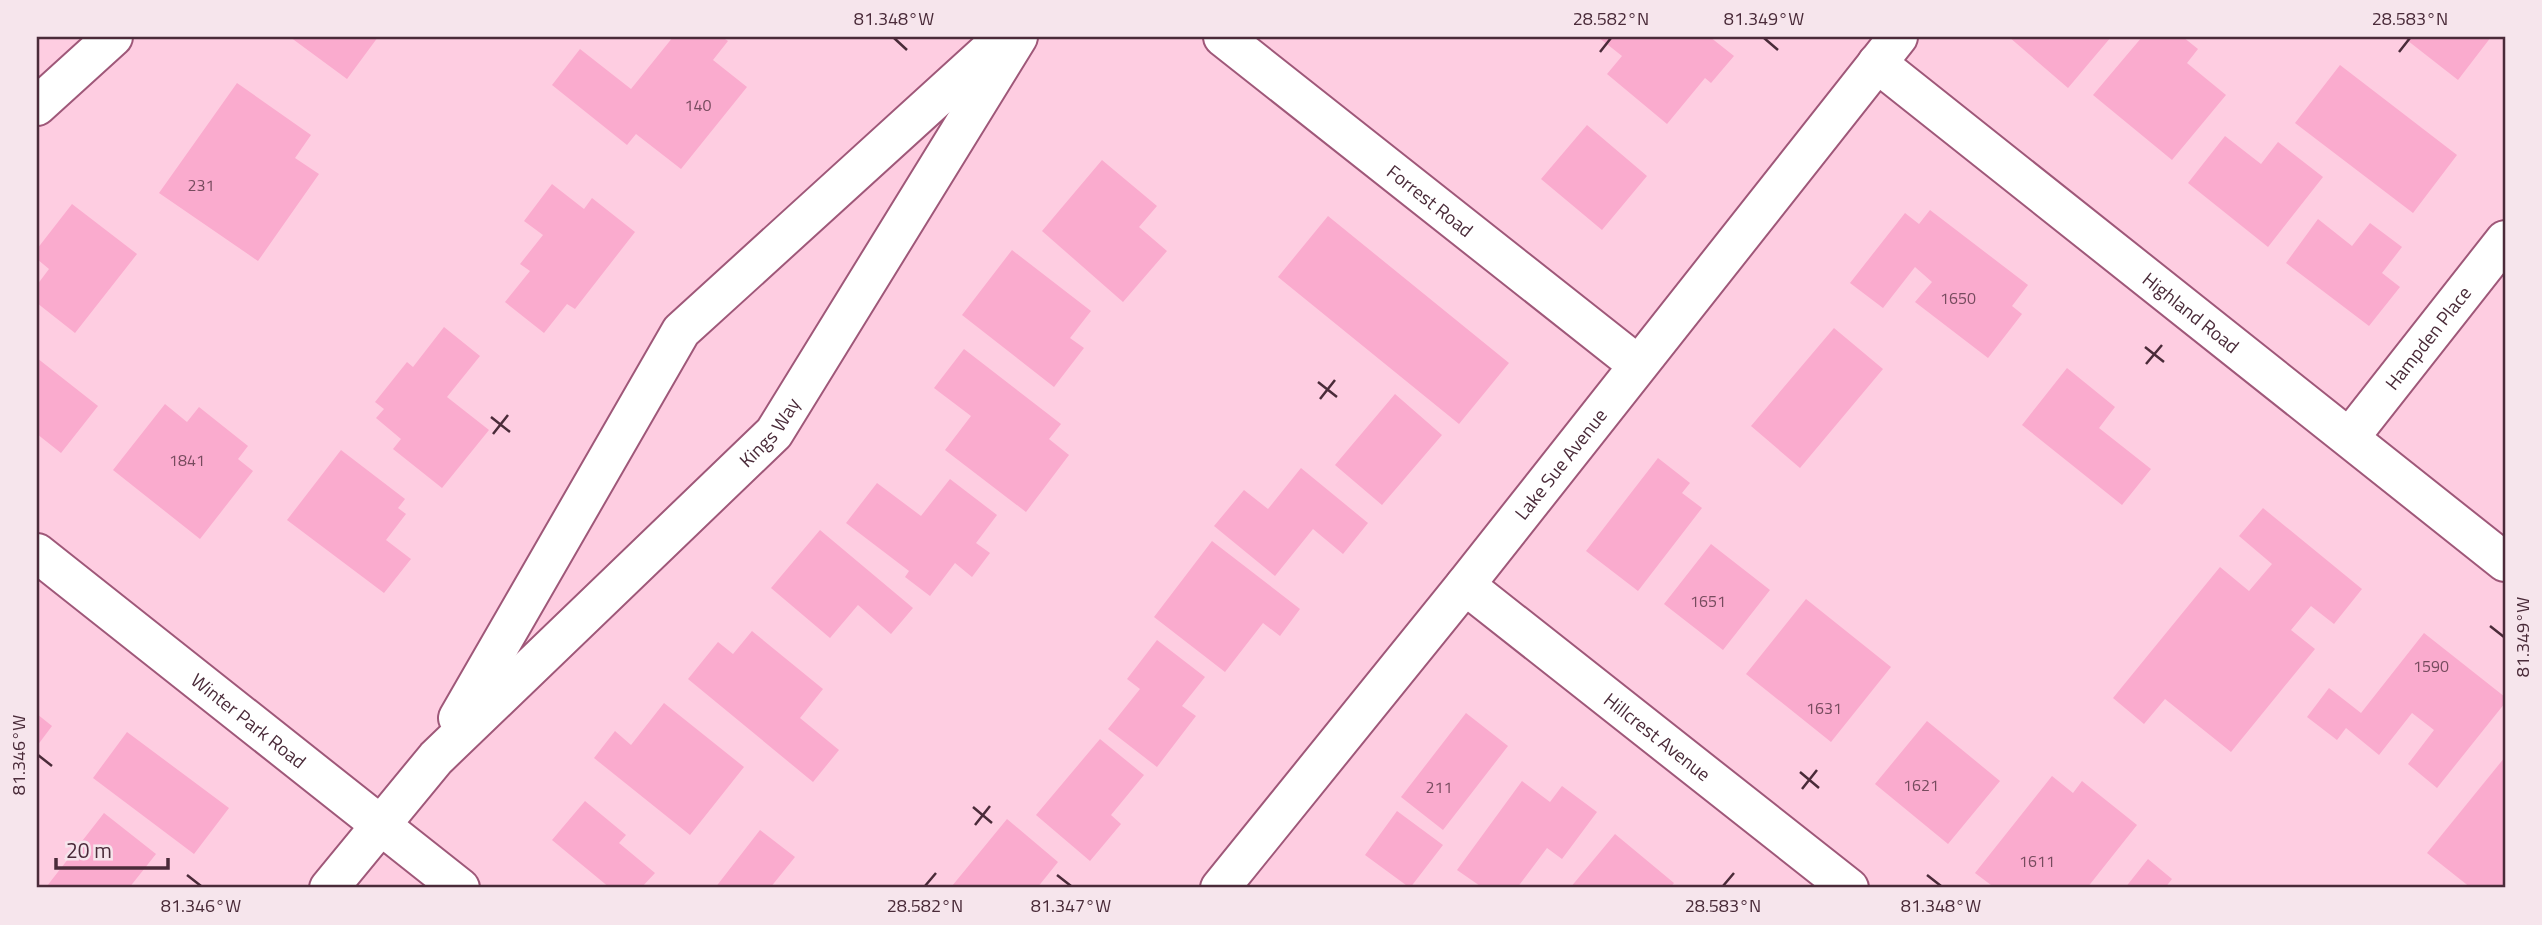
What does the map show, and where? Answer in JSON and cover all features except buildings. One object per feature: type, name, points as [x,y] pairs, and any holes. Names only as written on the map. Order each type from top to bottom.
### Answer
[{"type":"street","points":[[37,106],[113,37]]},
{"type":"street","name":"Kings Way","points":[[436,758],[681,331],[1003,37]]},
{"type":"street","name":"Kings Way","points":[[329,888],[436,758],[774,433],[1018,37]]},
{"type":"street","name":"Forrest Road","points":[[1223,37],[1638,365]]},
{"type":"street","name":"Lake Sue Avenue","points":[[1220,888],[1465,585],[1888,50]]},
{"type":"street","name":"Highland Road","points":[[1888,50],[2350,437],[2505,562]]},
{"type":"street","name":"Hampden Place","points":[[2350,437],[2505,240]]},
{"type":"street","name":"Winter Park Road","points":[[37,554],[460,888]]},
{"type":"street","name":"Hillcrest Avenue","points":[[1465,585],[1849,888]]}]
